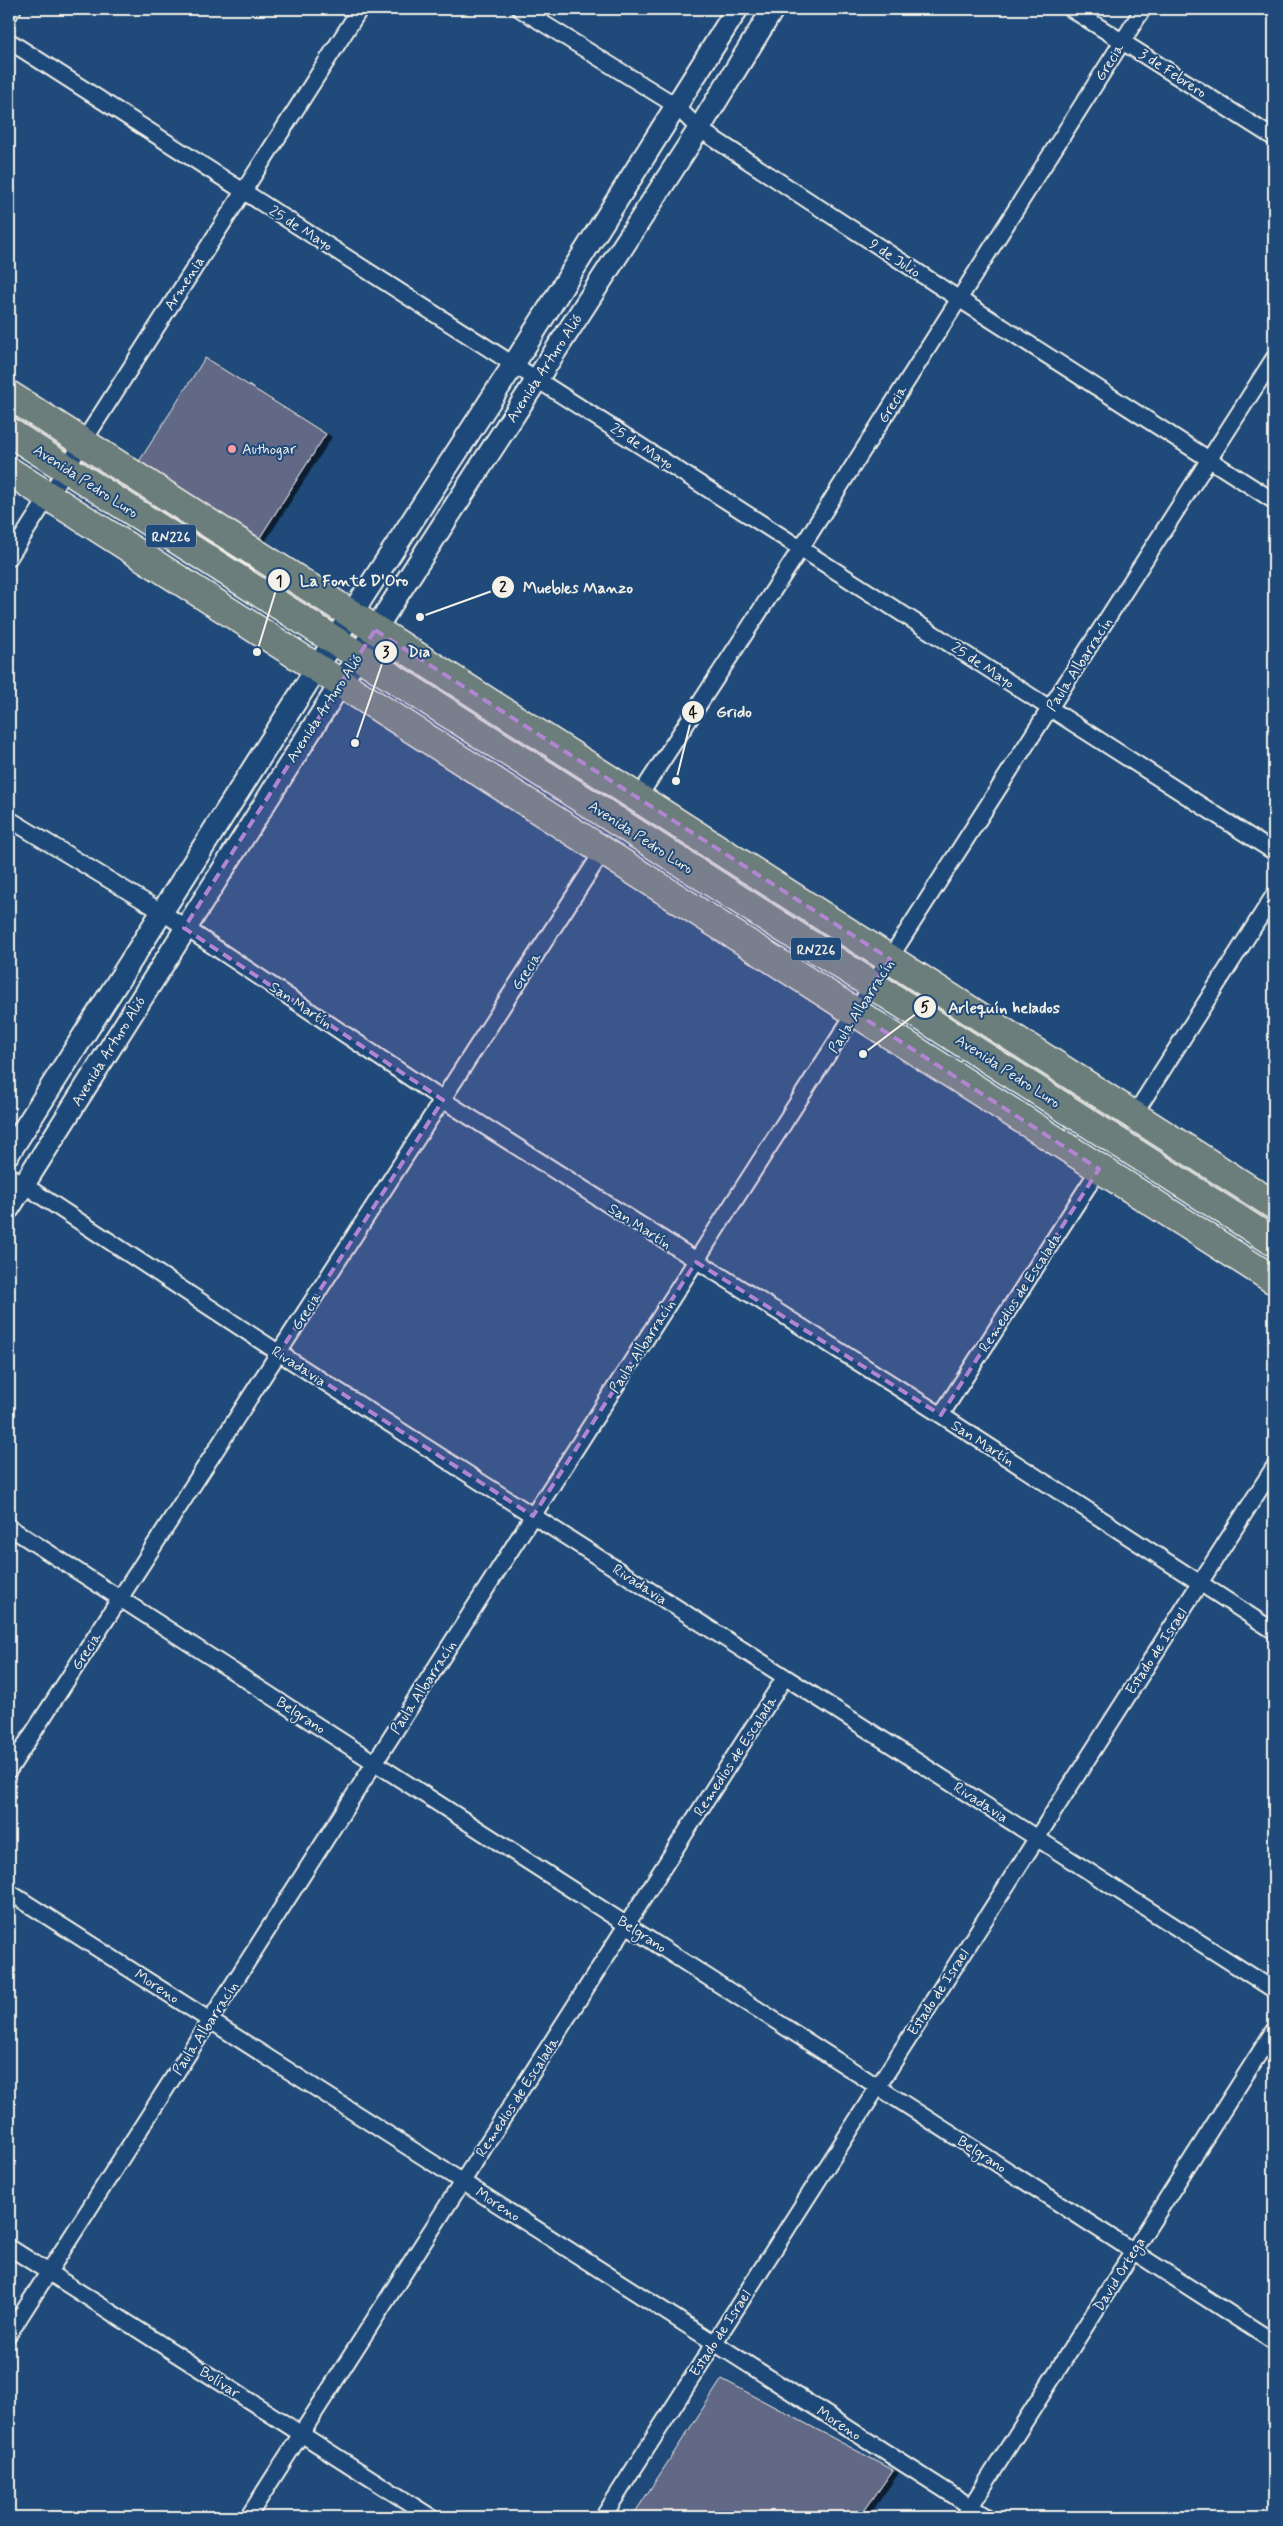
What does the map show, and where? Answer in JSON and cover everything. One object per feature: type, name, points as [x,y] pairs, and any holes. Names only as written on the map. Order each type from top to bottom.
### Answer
[{"type":"highway","name":"Avenida Pedro Luro","points":[[9,395],[1274,1205]]},
{"type":"highway","name":"Avenida Pedro Luro","points":[[9,432],[1274,1242]]},
{"type":"highway","points":[[9,471],[1274,1280]]},
{"type":"main road","name":"Avenida Arturo Alió","points":[[9,1153],[334,640],[514,364],[737,9]]},
{"type":"main road","name":"Avenida Arturo Alió","points":[[9,1208],[16,1180],[184,928],[699,129],[773,9]]},
{"type":"street","points":[[9,15],[13,9]]},
{"type":"street","name":"Armenia","points":[[9,558],[360,9]]},
{"type":"street","name":"9 de Julio","points":[[520,9],[675,105],[699,129],[959,299],[1274,501]]},
{"type":"street","name":"3 de Febrero","points":[[1071,9],[1274,138]]},
{"type":"street","name":"Grecia","points":[[638,798],[801,548],[1143,9]]},
{"type":"street","name":"25 de Mayo","points":[[9,41],[1274,852]]},
{"type":"street","name":"Paula Albarracín","points":[[9,2334],[874,986],[1274,358]]},
{"type":"street","name":"San Martín","points":[[9,819],[162,912],[443,1100],[941,1416],[1274,1631]]},
{"type":"street","name":"Grecia","points":[[9,1770],[603,851]]},
{"type":"street","points":[[1134,1115],[1274,895]]},
{"type":"street","name":"Remedios de Escalada","points":[[941,1416],[1099,1169]]},
{"type":"street","name":"Rivadavia","points":[[16,1180],[279,1353],[1274,1990]]},
{"type":"street","name":"Estado de Israel","points":[[603,2517],[1274,1468]]},
{"type":"street","name":"Belgrano","points":[[9,1527],[1274,2342]]},
{"type":"street","name":"Remedios de Escalada","points":[[248,2517],[786,1677]]},
{"type":"street","name":"Moreno","points":[[9,1892],[714,2343],[967,2512],[986,2517]]},
{"type":"street","name":"David Ortega","points":[[967,2512],[1274,2030]]},
{"type":"street","name":"Bolívar","points":[[9,2247],[431,2517]]},
{"type":"highlighted area","points":[[375,630],[890,959],[856,1013],[1099,1169],[941,1415],[696,1262],[533,1516],[279,1353],[443,1100],[184,928]]},
{"type":"building","name":"Authogar","points":[[205,358],[326,434],[259,539],[138,463]]},
{"type":"building","points":[[722,2379],[893,2470],[860,2517],[632,2517]]},
{"type":"place","name":"Authogar","points":[[232,449]]},
{"type":"place","name":"Muebles Manzo","points":[[420,617]]},
{"type":"place","name":"La Fonte D'Oro","points":[[257,652]]},
{"type":"place","name":"Dia","points":[[355,743]]},
{"type":"place","name":"Grido","points":[[676,781]]},
{"type":"place","name":"Arlequín helados","points":[[863,1054]]}]
